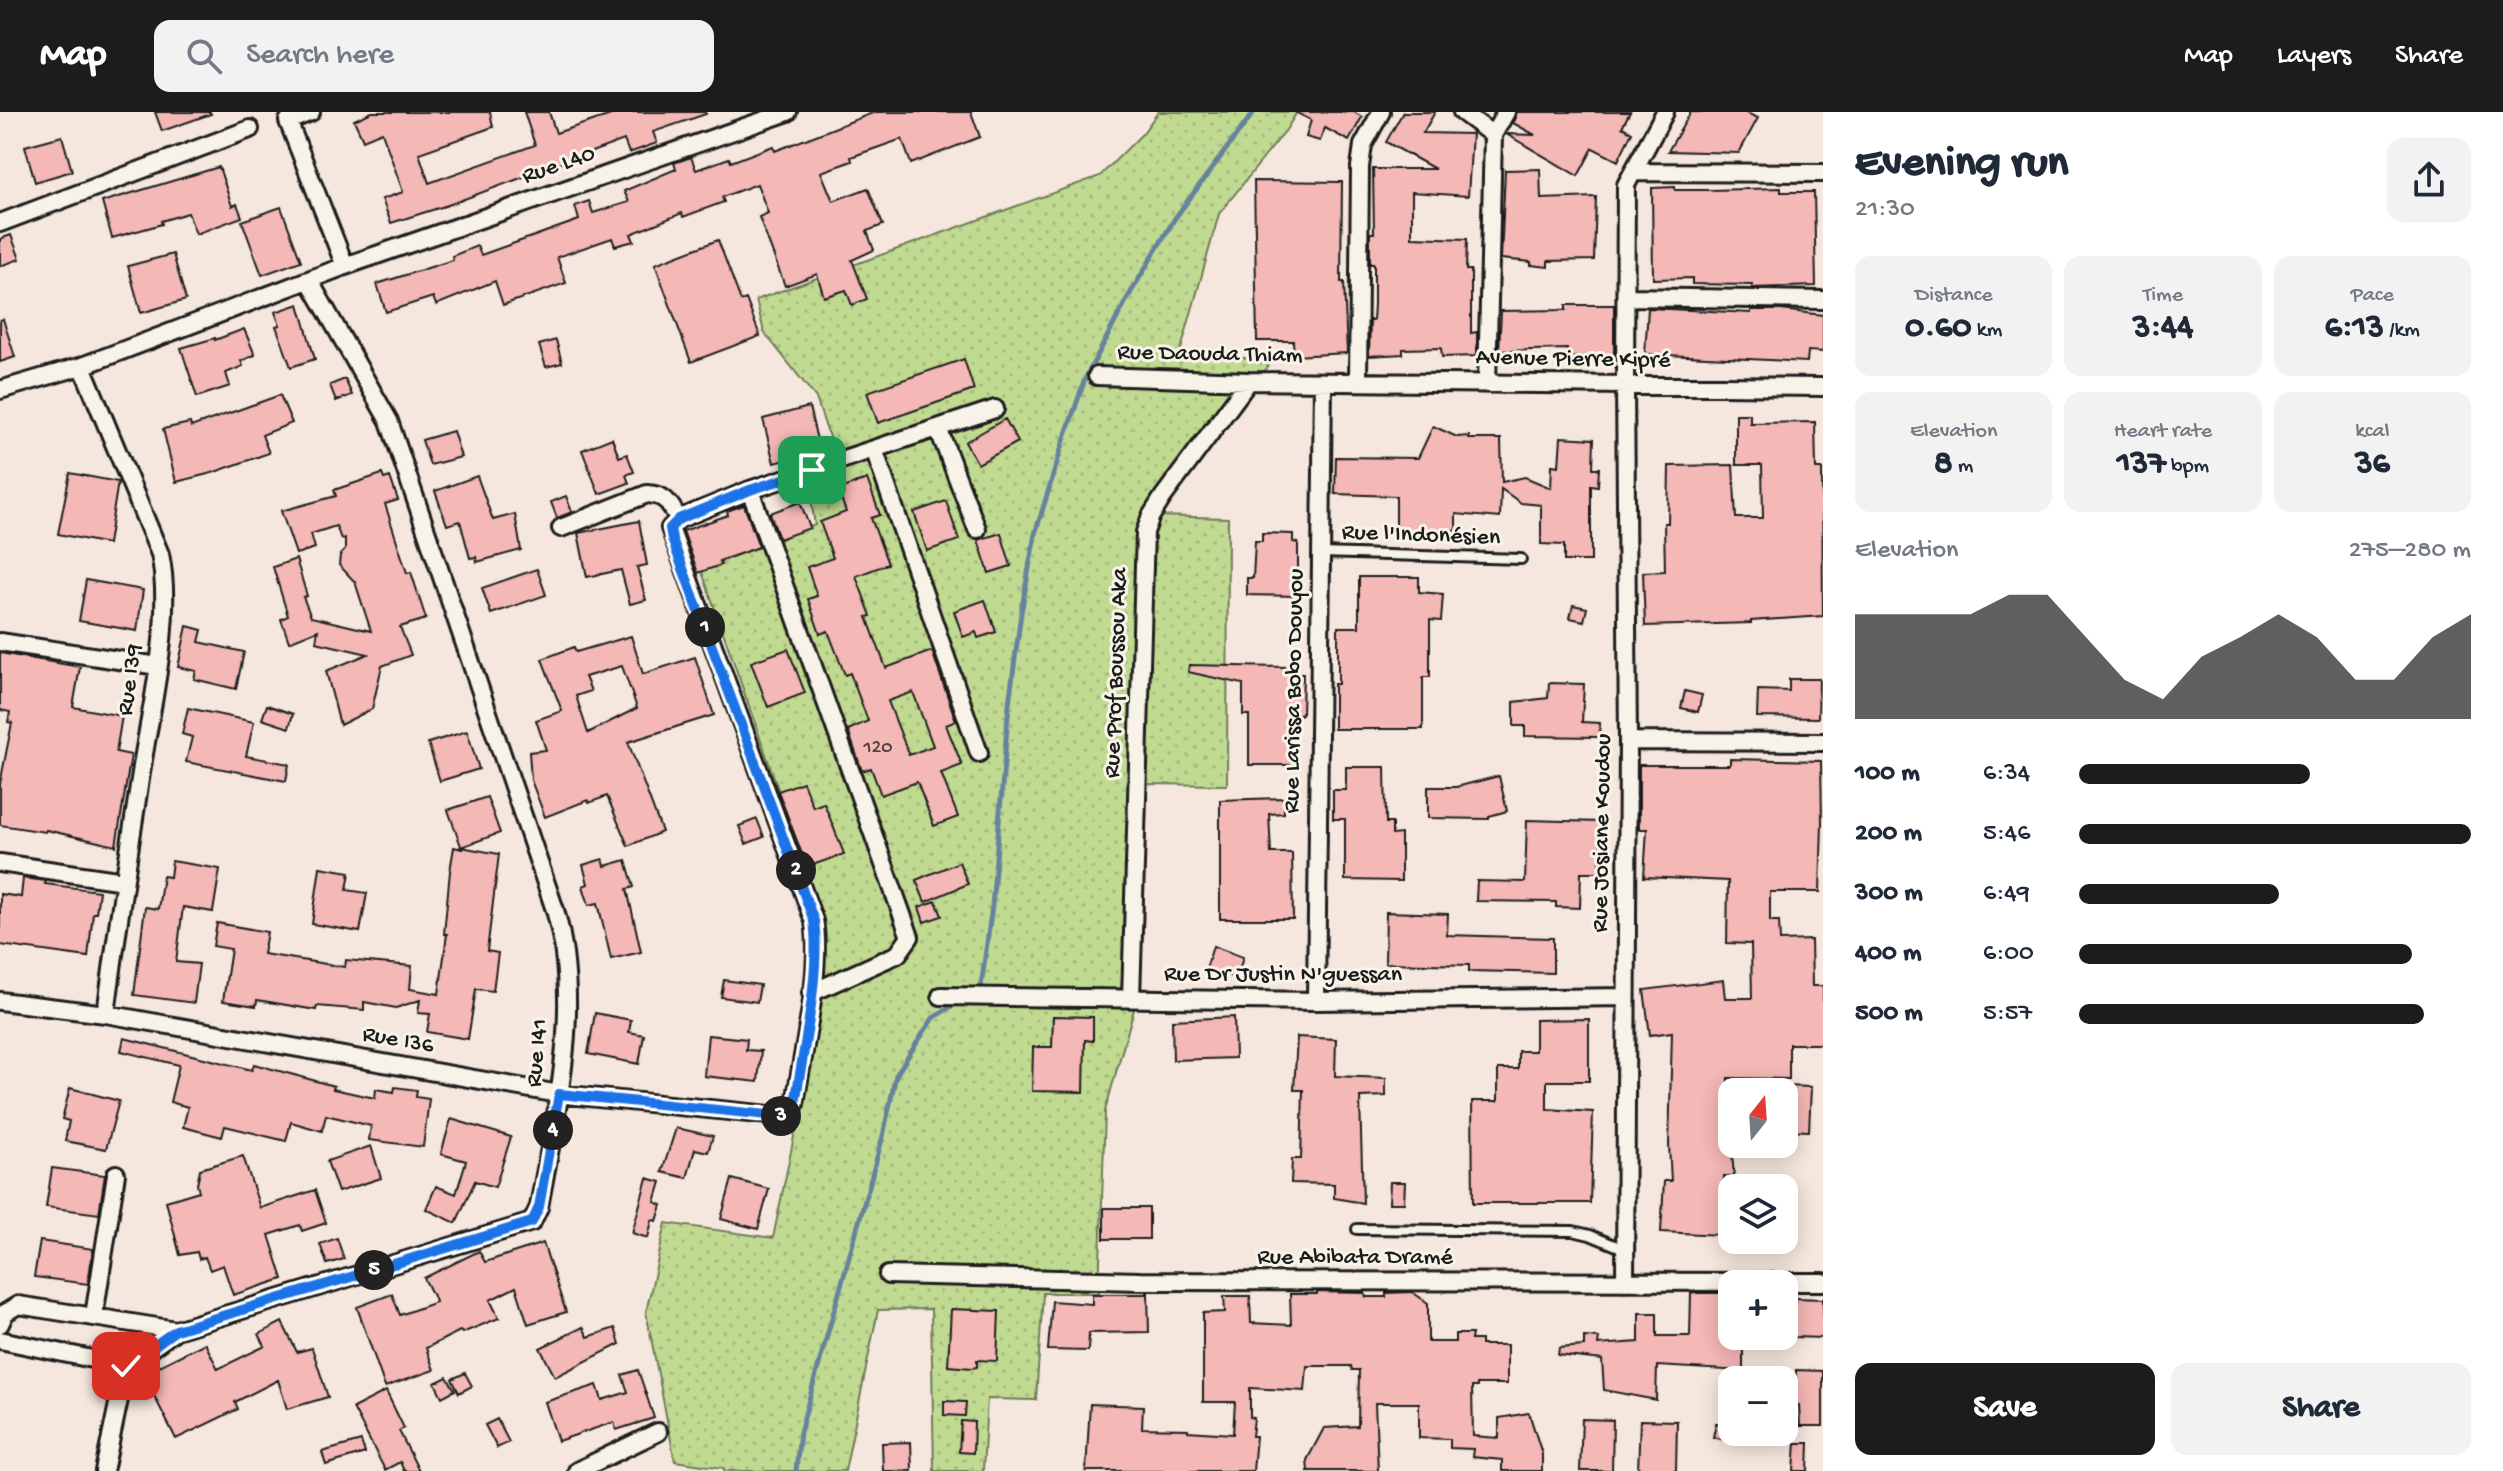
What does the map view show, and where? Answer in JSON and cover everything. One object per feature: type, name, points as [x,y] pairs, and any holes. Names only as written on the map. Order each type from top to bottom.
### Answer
[{"type":"street","points":[[311,112],[288,121],[345,266]]},
{"type":"street","name":"Rue L40","points":[[0,390],[82,366],[345,266],[788,112]]},
{"type":"street","points":[[1358,382],[1360,167],[1363,145],[1381,112]]},
{"type":"street","points":[[1462,112],[1493,135]]},
{"type":"street","points":[[1487,384],[1493,135],[1506,112]]},
{"type":"street","name":"Rue Josiane Koudou","points":[[1625,1282],[1628,741],[1626,185],[1665,112]]},
{"type":"street","points":[[0,223],[250,129]]},
{"type":"street","points":[[1633,172],[1823,173]]},
{"type":"street","name":"Rue I41","points":[[126,1366],[176,1330],[532,1222],[539,1207],[559,1094],[568,980],[565,943],[389,421],[309,280]]},
{"type":"street","points":[[1626,297],[1823,300]]},
{"type":"street","name":"Rue I39","points":[[82,366],[160,554],[165,584],[158,666],[106,1014]]},
{"type":"street","name":"Rue Daouda Thiam","points":[[1097,376],[1323,382]]},
{"type":"street","name":"Rue Prof Boussou Aka","points":[[1131,998],[1145,532],[1163,497],[1249,381]]},
{"type":"street","name":"Avenue Pierre Kipré","points":[[1323,382],[1823,387]]},
{"type":"street","name":"Rue Larissa Bobo Douyou","points":[[1316,1001],[1323,382]]},
{"type":"street","points":[[811,993],[817,941],[814,921],[670,528],[679,519],[750,490],[995,409]]},
{"type":"street","points":[[938,428],[977,529]]},
{"type":"street","points":[[874,449],[979,753]]},
{"type":"street","points":[[750,490],[910,937],[898,954],[811,993]]},
{"type":"street","points":[[561,528],[647,494],[660,495],[679,519]]},
{"type":"street","points":[[0,642],[158,666]]},
{"type":"street","points":[[1628,741],[1823,742]]},
{"type":"street","points":[[0,863],[124,881]]},
{"type":"street","name":"Rue I36","points":[[0,1001],[106,1014],[559,1094],[779,1116],[790,1114],[795,1104],[811,993]]},
{"type":"street","name":"Rue Dr Justin N'guessan","points":[[941,996],[1316,1001],[1626,997]]},
{"type":"street","points":[[94,1316],[116,1174]]},
{"type":"street","name":"Rue Abibata Dramé","points":[[888,1275],[1155,1281],[1823,1282]]},
{"type":"street","points":[[0,1324],[5,1313],[18,1305],[176,1330]]},
{"type":"street","points":[[0,1340],[126,1366],[104,1471]]},
{"type":"street","points":[[577,1471],[658,1432]]},
{"type":"lane","name":"Rue l'Indonésien","points":[[1321,553],[1521,559]]},
{"type":"lane","points":[[1357,1229],[1573,1231],[1625,1249]]},
{"type":"green space","points":[[1158,112],[1297,112],[1219,214],[1180,353],[1272,360],[1159,516],[1228,518],[1227,785],[1143,784],[1134,1009],[1105,1111],[1099,1293],[1043,1293],[1036,1400],[987,1399],[983,1471],[934,1471],[931,1309],[878,1310],[845,1471],[724,1471],[724,1468],[675,1461],[646,1312],[666,1223],[773,1238],[801,1103],[825,923],[701,569],[815,525],[806,468],[838,464],[816,398],[764,332],[756,300],[1100,176],[1143,133]]},
{"type":"building","points":[[155,112],[210,112],[211,114],[162,131]]},
{"type":"building","points":[[372,112],[490,112],[493,127],[419,153],[429,183],[535,145],[524,112],[549,112],[556,133],[620,112],[706,114],[653,132],[657,143],[629,153],[624,140],[391,223],[382,199],[403,192],[382,132],[363,140],[354,120]]},
{"type":"building","points":[[875,112],[971,112],[980,137],[911,164],[902,139],[851,157],[852,161],[821,172],[833,201],[868,188],[883,225],[867,231],[874,250],[852,260],[867,299],[852,305],[846,290],[824,297],[817,274],[785,286],[759,217],[768,213],[757,184],[722,197],[724,202],[683,217],[682,213],[631,234],[634,241],[615,246],[612,238],[557,257],[566,283],[503,305],[495,281],[436,305],[433,297],[386,312],[377,284],[453,260],[452,256],[477,246],[481,255],[579,220],[575,206],[589,201],[593,213],[629,202],[624,191],[676,169],[674,163],[691,157],[696,170],[729,158],[731,162],[773,146],[775,151]]},
{"type":"building","points":[[1295,112],[1354,112],[1362,117],[1349,141],[1325,128],[1320,141],[1306,137],[1311,120]]},
{"type":"building","points":[[1403,112],[1435,112],[1423,133],[1472,134],[1468,196],[1412,192],[1412,237],[1467,239],[1466,270],[1471,270],[1471,333],[1477,332],[1477,356],[1442,357],[1441,348],[1403,349],[1403,354],[1369,356],[1370,320],[1373,320],[1374,304],[1374,264],[1370,264],[1370,233],[1374,233],[1373,169],[1435,169],[1386,142]]},
{"type":"building","points":[[1517,112],[1630,112],[1622,127],[1632,132],[1618,161],[1593,148],[1578,176],[1506,134],[1535,135],[1513,123]]},
{"type":"building","points":[[1691,112],[1744,112],[1758,118],[1739,153],[1668,151]]},
{"type":"building","points":[[62,136],[72,171],[35,182],[25,146]]},
{"type":"building","points":[[219,167],[232,206],[237,204],[242,217],[196,234],[188,213],[112,238],[102,202]]},
{"type":"building","points":[[1540,169],[1541,199],[1596,197],[1594,260],[1548,261],[1548,267],[1501,259],[1505,170]]},
{"type":"building","points":[[1254,181],[1342,182],[1341,282],[1344,282],[1347,353],[1294,356],[1293,341],[1257,341]]},
{"type":"building","points":[[1675,187],[1675,190],[1781,188],[1781,192],[1814,192],[1816,286],[1752,288],[1752,285],[1692,284],[1692,278],[1653,279],[1652,188]]},
{"type":"building","points":[[281,207],[301,261],[262,275],[242,221]]},
{"type":"building","points":[[11,235],[20,259],[0,266],[0,239]]},
{"type":"building","points":[[718,240],[741,301],[746,299],[760,336],[691,362],[655,264]]},
{"type":"building","points":[[173,254],[186,300],[141,313],[128,266]]},
{"type":"building","points":[[299,304],[315,359],[291,367],[276,326],[280,325],[275,312]]},
{"type":"building","points":[[1566,305],[1614,305],[1614,354],[1568,358],[1567,349],[1499,351],[1501,311],[1566,310]]},
{"type":"building","points":[[1648,308],[1751,313],[1751,310],[1781,310],[1823,315],[1823,352],[1808,351],[1807,362],[1645,354]]},
{"type":"building","points":[[3,319],[15,357],[0,362],[0,320]]},
{"type":"building","points":[[244,329],[255,355],[241,361],[243,366],[226,373],[230,386],[197,397],[181,348]]},
{"type":"building","points":[[556,340],[562,363],[546,367],[539,345]]},
{"type":"building","points":[[964,359],[974,390],[878,423],[867,392]]},
{"type":"building","points":[[345,379],[352,395],[336,401],[330,385]]},
{"type":"building","points":[[280,395],[292,423],[262,435],[269,453],[176,482],[163,429],[190,423],[191,427]]},
{"type":"building","points":[[809,407],[820,452],[774,463],[763,419]]},
{"type":"building","points":[[1736,414],[1750,414],[1750,423],[1815,422],[1816,469],[1822,469],[1823,616],[1751,623],[1645,626],[1643,572],[1665,571],[1664,523],[1668,523],[1669,466],[1733,465],[1736,518],[1763,518],[1762,465],[1736,465]]},
{"type":"building","points":[[1005,419],[1018,442],[978,464],[965,442]]},
{"type":"building","points":[[1433,426],[1457,437],[1501,439],[1502,482],[1525,477],[1551,488],[1552,465],[1559,466],[1561,437],[1594,439],[1593,468],[1599,468],[1598,486],[1591,485],[1591,561],[1564,561],[1564,545],[1541,544],[1541,505],[1521,503],[1501,489],[1500,518],[1456,514],[1456,530],[1436,530],[1436,533],[1396,533],[1396,496],[1335,494],[1336,457],[1418,458]]},
{"type":"building","points":[[453,431],[461,457],[430,465],[422,440]]},
{"type":"building","points":[[612,438],[619,457],[627,454],[634,472],[626,475],[629,483],[599,494],[582,450]]},
{"type":"building","points":[[70,473],[118,482],[108,544],[58,534]]},
{"type":"building","points":[[382,474],[384,479],[390,477],[398,500],[385,504],[407,573],[411,572],[426,619],[400,627],[411,655],[382,666],[372,709],[340,725],[326,671],[368,654],[316,642],[318,630],[289,642],[281,619],[288,616],[273,567],[296,559],[307,596],[303,597],[311,617],[371,631],[355,582],[339,565],[340,555],[345,550],[345,538],[341,539],[336,526],[311,534],[315,548],[296,554],[281,511],[336,496],[334,490]]},
{"type":"building","points":[[477,476],[493,520],[515,514],[521,550],[477,562],[476,557],[470,558],[460,521],[447,525],[435,491]]},
{"type":"building","points":[[867,479],[880,515],[871,518],[888,564],[856,576],[886,668],[932,651],[956,721],[946,725],[962,765],[941,773],[958,817],[934,826],[917,782],[881,795],[871,768],[862,771],[848,730],[868,721],[850,673],[845,675],[828,631],[820,634],[808,599],[817,596],[807,567],[833,558],[820,522],[846,512],[838,490]],"holes":[[[913,692],[933,746],[909,755],[888,701]]]},
{"type":"building","points":[[566,496],[572,512],[557,518],[551,502]]},
{"type":"building","points":[[946,501],[959,540],[927,551],[914,512]]},
{"type":"building","points":[[800,502],[810,528],[779,539],[770,513]]},
{"type":"building","points":[[744,505],[759,547],[719,561],[721,565],[698,573],[683,531],[728,515],[727,511]]},
{"type":"building","points":[[639,521],[647,565],[637,567],[646,600],[630,604],[621,570],[587,577],[578,533]]},
{"type":"building","points":[[1001,533],[1011,566],[989,573],[978,540]]},
{"type":"building","points":[[1262,533],[1293,534],[1293,542],[1298,543],[1298,596],[1247,595],[1247,578],[1253,578],[1255,541],[1262,541]]},
{"type":"building","points":[[537,569],[546,595],[491,614],[482,588]]},
{"type":"building","points":[[1359,577],[1419,577],[1419,592],[1443,594],[1441,621],[1430,620],[1430,677],[1423,677],[1423,729],[1334,729],[1338,627],[1359,627]]},
{"type":"building","points":[[86,580],[143,590],[137,631],[79,621]]},
{"type":"building","points":[[985,600],[996,632],[978,638],[976,632],[963,637],[954,611]]},
{"type":"building","points":[[1573,605],[1587,608],[1584,621],[1570,618]]},
{"type":"building","points":[[187,626],[202,630],[199,642],[244,652],[236,689],[194,679],[196,671],[178,667]]},
{"type":"building","points":[[631,636],[643,674],[695,657],[714,715],[628,742],[662,832],[628,846],[607,796],[545,817],[531,780],[529,752],[546,750],[536,720],[562,711],[542,659],[574,647],[576,652]],"holes":[[[622,666],[637,708],[588,733],[576,696],[591,691],[585,677]]]},
{"type":"building","points":[[788,649],[805,693],[768,707],[751,662]]},
{"type":"building","points":[[0,653],[80,667],[73,707],[122,716],[116,752],[131,755],[116,846],[46,830],[0,825],[0,784],[12,723],[8,722],[10,712],[0,710]]},
{"type":"building","points":[[1189,665],[1287,667],[1287,674],[1303,674],[1302,715],[1294,715],[1294,765],[1249,765],[1249,715],[1243,715],[1243,684],[1188,672]]},
{"type":"building","points":[[1789,679],[1819,679],[1818,718],[1757,717],[1758,690],[1789,691]]},
{"type":"building","points":[[1549,683],[1584,684],[1582,722],[1600,723],[1599,737],[1525,736],[1525,726],[1514,726],[1514,702],[1548,698]]},
{"type":"building","points":[[1685,691],[1702,695],[1698,712],[1681,708]]},
{"type":"building","points":[[267,705],[293,714],[289,728],[262,719]]},
{"type":"building","points":[[188,708],[254,722],[246,756],[289,764],[286,781],[186,762],[192,737],[182,734]]},
{"type":"building","points":[[467,731],[479,769],[440,781],[428,743]]},
{"type":"building","points":[[1730,759],[1821,761],[1820,892],[1770,892],[1770,921],[1779,921],[1780,941],[1811,940],[1812,986],[1823,986],[1823,1044],[1789,1044],[1789,1078],[1718,1078],[1718,1158],[1732,1158],[1734,1174],[1718,1174],[1718,1235],[1661,1232],[1664,1181],[1671,1181],[1672,1032],[1650,1035],[1644,990],[1723,980],[1725,998],[1752,998],[1751,944],[1727,943],[1728,881],[1644,877],[1647,829],[1639,829],[1639,765],[1730,765]]},
{"type":"building","points":[[1346,767],[1385,767],[1386,823],[1392,823],[1392,835],[1401,834],[1401,881],[1345,880],[1345,819],[1333,819],[1333,790],[1346,790]]},
{"type":"building","points":[[1499,776],[1507,811],[1489,816],[1489,819],[1428,818],[1428,787],[1456,787]]},
{"type":"building","points":[[803,782],[813,807],[824,803],[844,854],[807,867],[778,791]]},
{"type":"building","points":[[487,797],[500,833],[461,847],[448,810]]},
{"type":"building","points":[[1284,798],[1284,813],[1269,814],[1271,853],[1292,853],[1293,919],[1220,919],[1220,800]]},
{"type":"building","points":[[757,819],[764,837],[746,844],[739,826]]},
{"type":"building","points":[[1527,820],[1601,822],[1600,872],[1581,872],[1580,908],[1556,907],[1556,902],[1476,901],[1477,881],[1525,882]]},
{"type":"building","points":[[454,847],[499,854],[487,951],[498,953],[493,991],[476,989],[468,1039],[427,1032],[430,1014],[418,1013],[420,1000],[396,1008],[364,1002],[364,1010],[317,1006],[316,1010],[257,1000],[256,1006],[223,1001],[231,949],[213,946],[217,923],[267,932],[263,954],[345,967],[346,960],[412,966],[410,989],[439,994],[447,934],[444,934],[450,871]]},
{"type":"building","points":[[603,859],[605,866],[626,860],[634,887],[627,889],[641,952],[611,959],[598,903],[589,905],[583,886],[588,884],[583,865]]},
{"type":"building","points":[[172,861],[220,869],[213,912],[183,907],[176,962],[199,964],[194,1003],[134,995],[145,907],[158,909],[163,876],[170,877]]},
{"type":"building","points":[[959,862],[968,884],[925,902],[916,880]]},
{"type":"building","points":[[320,867],[350,872],[347,890],[367,893],[360,932],[312,924]]},
{"type":"building","points":[[23,878],[99,891],[88,957],[0,945],[0,894],[21,897]]},
{"type":"building","points":[[936,901],[942,916],[924,922],[919,907]]},
{"type":"building","points":[[1386,912],[1448,914],[1447,935],[1553,938],[1553,973],[1469,971],[1469,965],[1385,963]]},
{"type":"building","points":[[1213,946],[1243,957],[1237,978],[1206,969]]},
{"type":"building","points":[[724,980],[760,985],[757,1002],[721,997]]},
{"type":"building","points":[[595,1013],[631,1020],[629,1032],[644,1035],[639,1064],[588,1054]]},
{"type":"building","points":[[1053,1016],[1093,1017],[1093,1041],[1085,1040],[1084,1092],[1032,1091],[1033,1047],[1052,1047]]},
{"type":"building","points":[[1234,1017],[1235,1058],[1173,1060],[1172,1020]]},
{"type":"building","points":[[1589,1019],[1589,1081],[1547,1081],[1547,1109],[1593,1112],[1590,1203],[1473,1203],[1472,1101],[1498,1101],[1498,1069],[1518,1069],[1518,1051],[1535,1051],[1535,1020]]},
{"type":"building","points":[[708,1035],[747,1039],[746,1050],[761,1051],[758,1082],[704,1076]]},
{"type":"building","points":[[1297,1037],[1336,1039],[1335,1076],[1386,1078],[1386,1096],[1360,1097],[1363,1203],[1334,1198],[1334,1184],[1291,1183],[1292,1159],[1301,1159],[1303,1090],[1294,1090]]},
{"type":"building","points":[[124,1038],[252,1070],[254,1064],[334,1086],[333,1089],[375,1098],[376,1089],[394,1092],[395,1087],[417,1090],[416,1097],[429,1099],[423,1147],[369,1140],[371,1126],[326,1115],[322,1131],[291,1122],[286,1141],[225,1126],[222,1137],[183,1127],[188,1107],[170,1102],[179,1065],[121,1051]]},
{"type":"building","points":[[1798,1087],[1811,1087],[1809,1131],[1798,1131]]},
{"type":"building","points":[[70,1088],[119,1101],[106,1149],[65,1141],[69,1121],[62,1119]]},
{"type":"building","points":[[451,1119],[511,1137],[495,1187],[475,1181],[456,1223],[426,1209],[436,1186],[456,1194],[466,1161],[441,1154]]},
{"type":"building","points":[[676,1128],[713,1136],[708,1152],[695,1149],[687,1178],[662,1172]]},
{"type":"building","points":[[371,1146],[381,1178],[338,1192],[327,1161]]},
{"type":"building","points":[[243,1156],[260,1208],[315,1190],[326,1223],[302,1231],[300,1225],[269,1235],[283,1279],[233,1295],[223,1265],[210,1270],[205,1257],[199,1259],[197,1252],[180,1255],[166,1201],[199,1191],[200,1169]]},
{"type":"building","points":[[52,1168],[105,1175],[99,1214],[46,1207]]},
{"type":"building","points":[[647,1178],[661,1182],[655,1202],[662,1205],[657,1221],[652,1220],[648,1238],[632,1233]]},
{"type":"building","points":[[732,1179],[769,1189],[758,1229],[721,1219]]},
{"type":"building","points":[[1390,1182],[1405,1182],[1404,1203],[1389,1203]]},
{"type":"building","points":[[1104,1208],[1149,1208],[1149,1239],[1104,1239]]},
{"type":"building","points":[[337,1238],[344,1259],[327,1264],[320,1244]]},
{"type":"building","points":[[40,1241],[93,1249],[88,1284],[34,1277]]},
{"type":"building","points":[[543,1243],[566,1312],[528,1324],[516,1287],[490,1300],[499,1318],[462,1333],[460,1331],[426,1348],[434,1370],[385,1387],[357,1307],[392,1294],[400,1315],[436,1302],[424,1278],[479,1251],[485,1262]]},
{"type":"building","points":[[1412,1292],[1428,1303],[1428,1342],[1455,1342],[1455,1334],[1472,1334],[1471,1340],[1481,1340],[1481,1345],[1507,1345],[1507,1384],[1477,1384],[1477,1387],[1472,1387],[1473,1436],[1499,1438],[1499,1418],[1529,1413],[1542,1454],[1542,1471],[1502,1471],[1502,1460],[1472,1457],[1473,1449],[1450,1448],[1450,1439],[1419,1438],[1419,1403],[1375,1403],[1378,1471],[1308,1471],[1307,1460],[1324,1428],[1358,1426],[1359,1370],[1352,1370],[1351,1366],[1307,1366],[1305,1391],[1250,1388],[1250,1417],[1254,1418],[1252,1436],[1256,1436],[1253,1471],[1086,1471],[1090,1404],[1143,1406],[1142,1428],[1233,1434],[1235,1402],[1203,1402],[1203,1313],[1225,1312],[1224,1296],[1250,1296],[1251,1323],[1291,1325],[1290,1294],[1365,1293],[1366,1297],[1386,1297],[1386,1293]]},
{"type":"building","points":[[1691,1293],[1718,1293],[1718,1350],[1743,1350],[1743,1366],[1718,1366],[1718,1370],[1657,1366],[1656,1400],[1604,1390],[1602,1360],[1558,1355],[1559,1348],[1584,1346],[1584,1337],[1599,1338],[1598,1345],[1639,1342],[1639,1313],[1657,1313],[1657,1336],[1690,1336]]},
{"type":"building","points":[[1092,1294],[1148,1294],[1149,1332],[1089,1333],[1088,1351],[1048,1350],[1052,1301],[1092,1304]]},
{"type":"building","points":[[1798,1298],[1823,1299],[1823,1338],[1798,1337]]},
{"type":"building","points":[[951,1309],[999,1311],[997,1361],[977,1360],[977,1367],[972,1368],[948,1366]]},
{"type":"building","points":[[282,1322],[297,1352],[312,1348],[328,1397],[287,1409],[278,1380],[235,1402],[238,1409],[176,1439],[143,1374],[205,1343],[218,1369],[265,1346],[259,1334]]},
{"type":"building","points":[[583,1327],[588,1337],[615,1328],[620,1344],[555,1377],[540,1348]]},
{"type":"building","points":[[638,1370],[654,1418],[616,1430],[614,1422],[558,1441],[545,1402],[597,1385],[602,1400],[628,1392],[622,1375]]},
{"type":"building","points":[[1798,1370],[1823,1371],[1823,1426],[1800,1426]]},
{"type":"building","points":[[465,1373],[472,1386],[459,1393],[452,1379]]},
{"type":"building","points":[[447,1377],[455,1390],[442,1397],[435,1383]]},
{"type":"building","points":[[386,1391],[404,1428],[399,1431],[419,1471],[404,1471],[400,1462],[385,1470],[353,1408]]},
{"type":"building","points":[[944,1401],[966,1402],[965,1416],[944,1415]]},
{"type":"building","points":[[497,1419],[509,1442],[497,1448],[485,1425]]},
{"type":"building","points":[[1582,1419],[1613,1420],[1612,1471],[1580,1471]]},
{"type":"building","points":[[1640,1420],[1677,1421],[1676,1471],[1638,1471]]},
{"type":"building","points":[[961,1421],[974,1422],[973,1453],[959,1452]]},
{"type":"building","points":[[1716,1423],[1718,1423],[1718,1438],[1713,1437]]},
{"type":"building","points":[[361,1441],[365,1453],[326,1465],[322,1452]]},
{"type":"building","points":[[911,1442],[912,1471],[883,1471],[882,1443]]},
{"type":"building","points":[[1798,1443],[1809,1443],[1808,1471],[1794,1471],[1796,1446]]},
{"type":"waterway","points":[[975,991],[981,987],[992,906],[1009,704],[1021,613],[1035,534],[1064,440],[1085,379],[1127,299],[1175,218],[1254,112]]},
{"type":"waterway","points":[[796,1471],[800,1432],[883,1136],[896,1075],[933,1018],[960,1001]]},
{"type":"route","points":[[126,1366],[176,1330],[532,1222],[539,1207],[559,1094],[779,1116],[790,1114],[795,1104],[811,993],[817,941],[814,921],[670,528],[679,519],[750,490],[812,470]]}]
